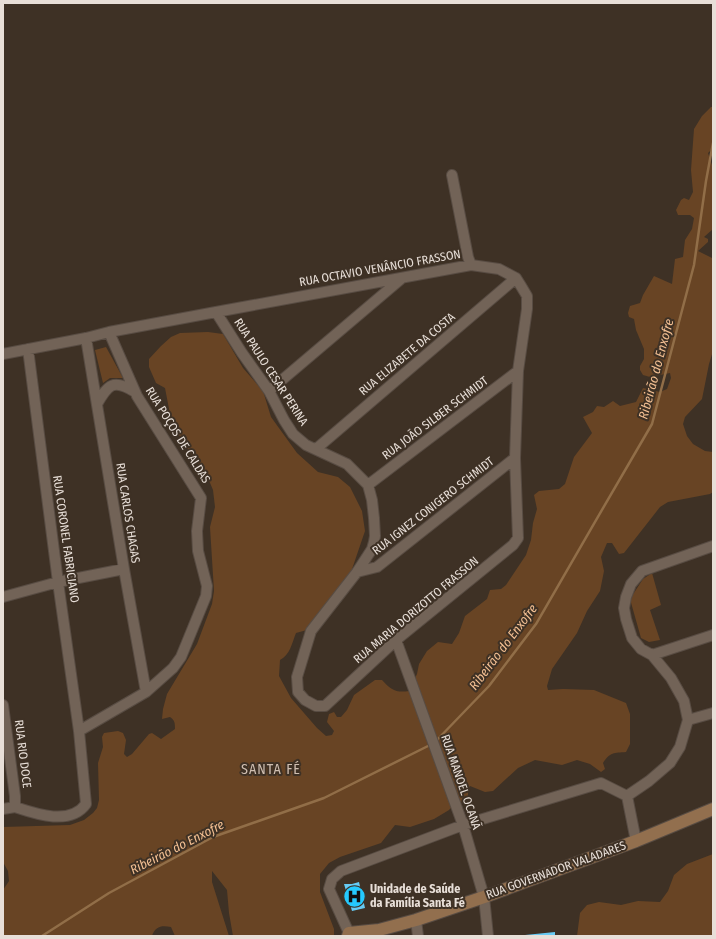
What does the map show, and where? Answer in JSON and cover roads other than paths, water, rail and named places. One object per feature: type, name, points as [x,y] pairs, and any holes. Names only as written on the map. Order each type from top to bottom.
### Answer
[{"type":"street","points":[[452,175],[468,256],[472,265]]},
{"type":"street","name":"RUA OCTAVIO VENÂNCIO FRASSON","points":[[3,354],[86,338],[109,332],[472,265],[499,269],[516,278]]},
{"type":"street","points":[[269,391],[402,277]]},
{"type":"street","points":[[515,458],[518,371],[527,309],[527,296],[516,278]]},
{"type":"street","name":"RUA ELIZABETE DA COSTA","points":[[316,449],[516,278]]},
{"type":"street","name":"RUA PAULO CESAR PERINA","points":[[216,312],[242,353],[269,391],[293,434],[306,445],[347,464],[368,485]]},
{"type":"street","name":"RUA POÇOS DE CALDAS","points":[[79,731],[146,692],[173,668],[181,657],[206,596],[207,586],[198,551],[197,531],[201,498],[135,392],[109,332]]},
{"type":"street","name":"RUA CARLOS CHAGAS","points":[[86,338],[146,692]]},
{"type":"street","name":"RUA CORONEL FABRICIANO","points":[[28,349],[79,731]]},
{"type":"street","name":"RUA JOÃO SILBER SCHMIDT","points":[[368,485],[518,371]]},
{"type":"street","points":[[97,404],[104,391],[110,386],[116,384],[126,385],[135,392]]},
{"type":"street","name":"RUA MARIA DORIZOTTO FRASSON","points":[[357,572],[311,632],[297,676],[298,692],[305,700],[316,706],[325,706],[396,640],[514,545],[518,538],[515,458]]},
{"type":"street","name":"RUA IGNEZ CONIGERO SCHMIDT","points":[[357,572],[377,567],[515,458]]},
{"type":"street","points":[[357,572],[372,549],[374,542],[374,518],[372,500],[368,485]]},
{"type":"street","points":[[627,796],[649,781],[670,763],[680,747],[688,720],[684,701],[671,678],[652,655],[641,648],[632,638],[624,608],[626,597],[631,584],[642,571],[713,546]]},
{"type":"street","points":[[3,598],[58,582],[124,569]]},
{"type":"street","points":[[652,655],[713,635]]},
{"type":"street","name":"RUA MANOEL OCANÃ","points":[[396,640],[463,825],[484,897],[488,936]]},
{"type":"street","points":[[142,671],[156,676],[165,676]]},
{"type":"street","name":"RUA RIO DOCE","points":[[3,705],[15,796],[15,807]]},
{"type":"street","points":[[688,720],[713,713]]},
{"type":"street","points":[[3,809],[15,807],[31,813],[53,817],[71,815],[82,809],[86,804],[79,731]]},
{"type":"street","points":[[348,934],[329,889],[332,879],[341,871],[463,825],[601,783],[627,796]]},
{"type":"street","points":[[627,796],[636,841]]},
{"type":"street","name":"RUA GOVERNADOR VALADARES","points":[[348,934],[379,930],[416,920],[484,897],[636,841],[713,809]]},
{"type":"street","points":[[416,920],[418,936]]},
{"type":"waterway","name":"Ribeirão do Enxofre","points":[[436,741],[489,686],[536,624],[652,424],[694,265],[713,143]]},
{"type":"waterway","name":"Ribeirão do Enxofre","points":[[42,936],[109,893],[213,837],[324,798],[432,744]]},
{"type":"place","name":"Unidade de Saúde da Família Santa Fé","points":[[355,896]]},
{"type":"district","name":"SANTA FÉ","points":[[271,769]]}]
